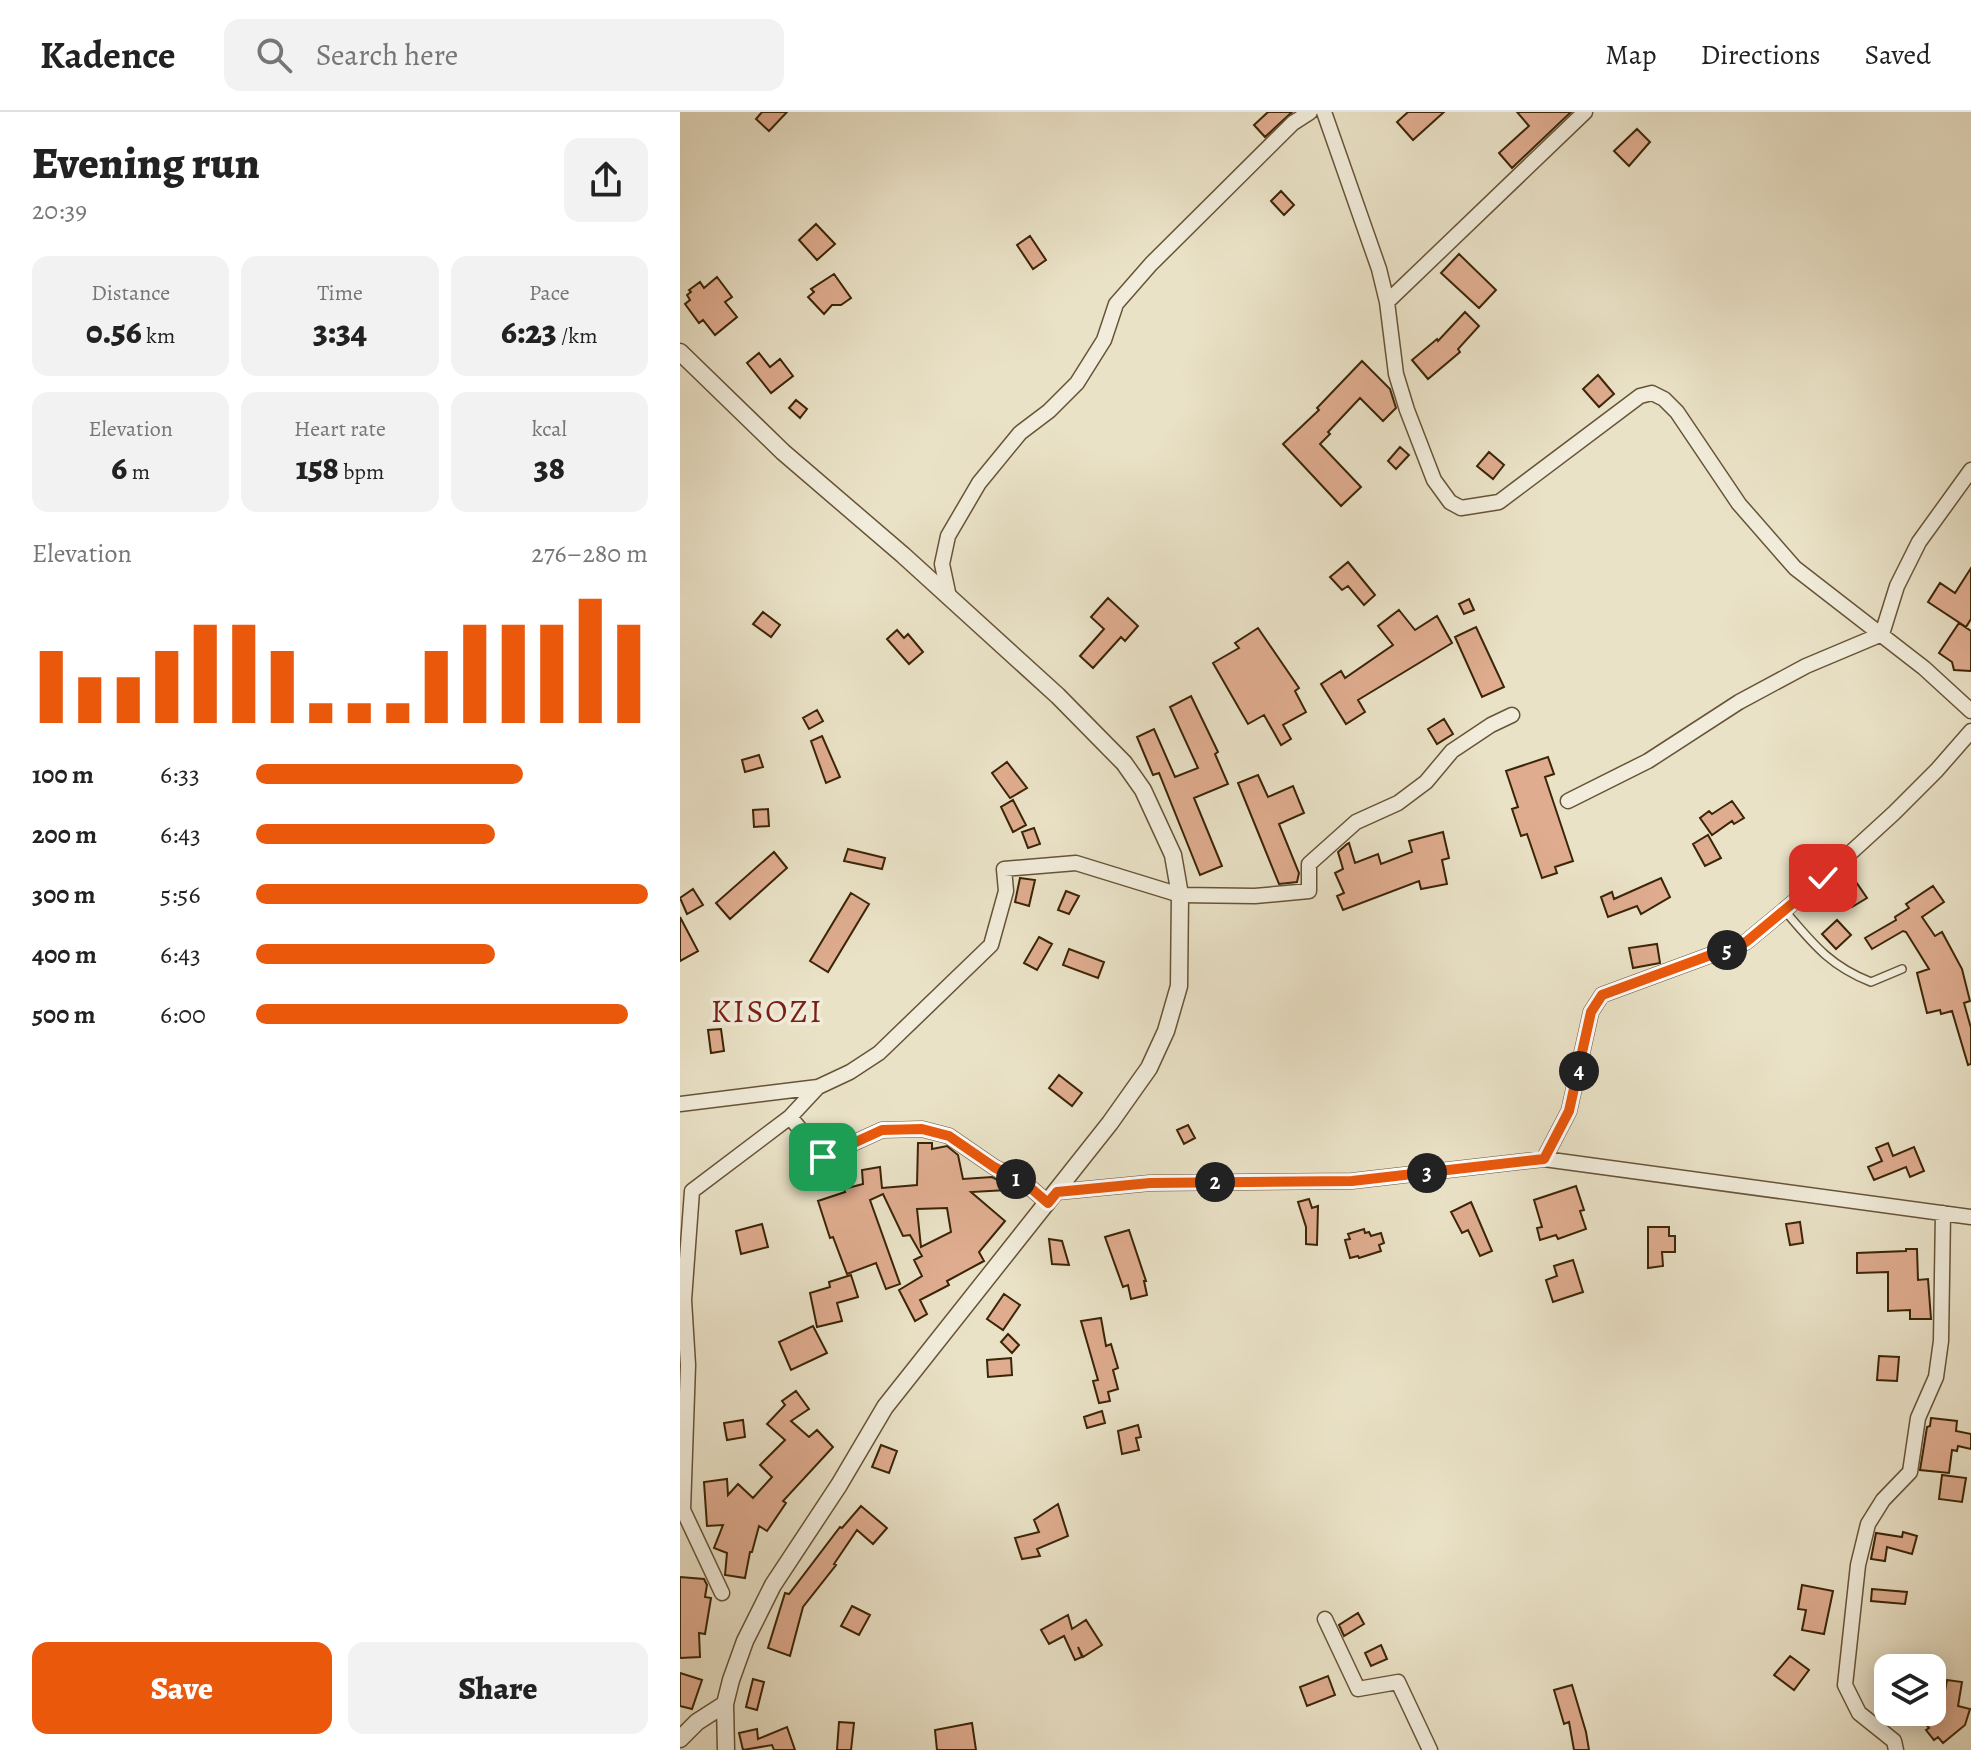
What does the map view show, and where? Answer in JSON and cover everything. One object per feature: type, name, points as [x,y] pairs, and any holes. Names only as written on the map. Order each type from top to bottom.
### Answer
[{"type":"street","points":[[949,597],[942,564],[948,536],[979,483],[1020,433],[1049,411],[1077,383],[1104,340],[1116,304],[1151,264],[1293,123],[1310,112]]},
{"type":"street","points":[[1324,112],[1379,269],[1400,386],[1434,480],[1450,502],[1461,508],[1499,502],[1640,396],[1652,393],[1664,399],[1677,412],[1739,504],[1795,568],[1882,634],[1971,711]]},
{"type":"street","points":[[1387,302],[1585,112]]},
{"type":"street","points":[[680,352],[783,452],[1058,696],[1124,763],[1143,790],[1173,855],[1180,895],[1179,986],[1166,1031],[1149,1068],[1052,1197],[885,1407],[839,1485],[773,1585],[745,1641],[725,1704],[726,1750]]},
{"type":"street","points":[[1568,801],[1648,761],[1739,702],[1806,666],[1882,634],[1897,586],[1919,542],[1971,470]]},
{"type":"street","points":[[683,1100],[818,1087],[850,1072],[879,1053],[991,945],[1006,891],[1004,869],[1076,863],[1180,895],[1255,896],[1309,891],[1309,864],[1335,840],[1356,822],[1398,803],[1426,782],[1452,751],[1512,715]]},
{"type":"street","points":[[1544,1159],[1569,1111],[1591,1012],[1602,995],[1746,942],[1894,813],[1971,731]]},
{"type":"street","points":[[722,1593],[683,1510],[688,1365],[684,1300],[692,1191],[790,1117],[818,1087]]},
{"type":"street","points":[[790,1117],[823,1157],[882,1130],[922,1129],[949,1136],[994,1167],[1052,1197],[1150,1183],[1352,1181],[1544,1159],[1971,1217]]},
{"type":"street","points":[[1896,1750],[1894,1741],[1859,1713],[1845,1685],[1858,1565],[1868,1524],[1883,1500],[1910,1472],[1918,1418],[1936,1377],[1941,1341],[1943,1213]]},
{"type":"street","points":[[1325,1619],[1358,1689],[1398,1682],[1430,1750]]},
{"type":"street","points":[[680,1739],[697,1722],[725,1704]]},
{"type":"lane","points":[[1784,909],[1812,942],[1844,971],[1871,982],[1902,969]]},
{"type":"building","points":[[762,112],[787,112],[769,131],[756,119]]},
{"type":"building","points":[[1268,112],[1292,112],[1265,137],[1254,125]]},
{"type":"building","points":[[1408,112],[1444,112],[1413,140],[1397,122]]},
{"type":"building","points":[[1517,112],[1571,112],[1512,168],[1499,153],[1529,126]]},
{"type":"building","points":[[1637,129],[1650,142],[1629,166],[1614,151]]},
{"type":"building","points":[[1281,191],[1294,205],[1284,215],[1271,201]]},
{"type":"building","points":[[816,224],[835,244],[817,260],[799,240]]},
{"type":"building","points":[[1030,236],[1046,260],[1033,269],[1017,245]]},
{"type":"building","points":[[1459,254],[1496,290],[1479,308],[1441,273]]},
{"type":"building","points":[[834,274],[851,298],[841,305],[832,305],[824,314],[808,297],[814,292],[811,289]]},
{"type":"building","points":[[717,277],[732,297],[725,302],[737,317],[715,335],[703,320],[699,323],[685,304],[690,300],[687,295],[691,292],[689,290],[700,282],[704,288]]},
{"type":"building","points":[[1465,312],[1479,326],[1458,349],[1460,352],[1428,379],[1412,360],[1438,341]]},
{"type":"building","points":[[759,353],[770,367],[780,359],[793,376],[771,393],[747,363]]},
{"type":"building","points":[[1362,361],[1390,389],[1396,408],[1383,421],[1360,398],[1320,444],[1361,487],[1341,506],[1283,444],[1319,410],[1317,408]]},
{"type":"building","points":[[1598,375],[1614,394],[1599,407],[1583,389]]},
{"type":"building","points":[[796,400],[807,409],[800,418],[789,408]]},
{"type":"building","points":[[1400,447],[1409,455],[1396,469],[1388,461]]},
{"type":"building","points":[[1489,452],[1504,465],[1493,479],[1477,466]]},
{"type":"building","points":[[1348,562],[1375,595],[1364,605],[1348,586],[1342,590],[1330,577]]},
{"type":"building","points":[[1971,568],[1971,619],[1966,627],[1928,602],[1940,583],[1955,593]]},
{"type":"building","points":[[1108,598],[1138,626],[1125,641],[1121,637],[1093,668],[1080,656],[1104,629],[1091,617]]},
{"type":"building","points":[[1469,599],[1474,610],[1464,614],[1459,604]]},
{"type":"building","points":[[1399,610],[1415,630],[1437,616],[1452,643],[1358,700],[1365,712],[1346,724],[1321,684],[1341,671],[1345,678],[1393,645],[1378,626]]},
{"type":"building","points":[[763,612],[780,625],[771,637],[753,624]]},
{"type":"building","points":[[1959,623],[1971,631],[1971,671],[1954,670],[1952,662],[1939,653]]},
{"type":"building","points":[[1476,627],[1504,687],[1482,697],[1455,637]]},
{"type":"building","points":[[1258,628],[1299,688],[1295,691],[1306,712],[1283,725],[1291,739],[1281,745],[1264,715],[1248,724],[1213,663],[1239,648],[1235,643]]},
{"type":"building","points":[[897,630],[904,638],[908,634],[923,652],[909,664],[887,639]]},
{"type":"building","points":[[1191,696],[1218,752],[1215,754],[1228,784],[1194,798],[1222,866],[1200,875],[1159,773],[1153,775],[1137,737],[1154,729],[1175,777],[1198,768],[1170,707]]},
{"type":"building","points":[[817,710],[823,721],[809,729],[803,718]]},
{"type":"building","points":[[1444,719],[1453,734],[1437,744],[1428,729]]},
{"type":"building","points":[[822,736],[840,777],[826,783],[811,741]]},
{"type":"building","points":[[759,755],[763,767],[745,772],[742,760]]},
{"type":"building","points":[[1548,757],[1554,774],[1545,777],[1573,861],[1555,867],[1557,873],[1542,878],[1527,834],[1521,836],[1512,809],[1518,807],[1506,771]]},
{"type":"building","points":[[1007,762],[1027,788],[1010,798],[992,773]]},
{"type":"building","points":[[1258,775],[1268,797],[1293,786],[1304,813],[1279,824],[1299,873],[1297,882],[1279,884],[1238,783]]},
{"type":"building","points":[[1013,800],[1026,825],[1013,832],[1001,807]]},
{"type":"building","points":[[1732,801],[1744,818],[1734,824],[1732,821],[1712,835],[1700,818]]},
{"type":"building","points":[[768,809],[769,826],[754,827],[753,810]]},
{"type":"building","points":[[1034,828],[1040,844],[1028,848],[1022,832]]},
{"type":"building","points":[[1443,832],[1449,858],[1442,860],[1447,884],[1421,889],[1419,881],[1343,910],[1337,896],[1344,893],[1335,873],[1343,869],[1338,852],[1347,844],[1355,863],[1378,854],[1381,864],[1412,852],[1409,841]]},
{"type":"building","points":[[1708,835],[1721,858],[1705,866],[1693,844]]},
{"type":"building","points":[[848,849],[885,858],[882,869],[844,861]]},
{"type":"building","points":[[774,852],[787,868],[730,919],[716,903]]},
{"type":"building","points":[[1020,878],[1035,880],[1029,906],[1015,902]]},
{"type":"building","points":[[1661,878],[1670,897],[1641,914],[1637,906],[1608,917],[1601,897],[1612,892],[1614,899]]},
{"type":"building","points":[[1854,879],[1867,898],[1852,907],[1840,889]]},
{"type":"building","points":[[1933,886],[1944,902],[1922,917],[1935,936],[1942,932],[1962,969],[1970,1001],[1964,1003],[1971,1028],[1971,1064],[1968,1065],[1952,1011],[1927,1013],[1917,973],[1929,969],[1906,932],[1872,949],[1865,938],[1896,920],[1895,917],[1909,908],[1906,904]]},
{"type":"building","points":[[693,889],[703,905],[687,914],[680,898]]},
{"type":"building","points":[[1066,891],[1079,896],[1069,914],[1058,910]]},
{"type":"building","points":[[851,893],[869,904],[828,972],[810,961]]},
{"type":"building","points":[[680,917],[698,951],[680,961]]},
{"type":"building","points":[[1837,920],[1851,935],[1836,949],[1822,934]]},
{"type":"building","points":[[1039,937],[1052,944],[1037,970],[1024,963]]},
{"type":"building","points":[[1657,944],[1660,963],[1633,968],[1629,948]]},
{"type":"building","points":[[1069,949],[1104,962],[1098,978],[1063,965]]},
{"type":"building","points":[[721,1029],[724,1051],[711,1053],[708,1030]]},
{"type":"building","points":[[1059,1075],[1082,1093],[1072,1106],[1049,1088]]},
{"type":"building","points":[[1188,1125],[1195,1138],[1184,1144],[1177,1130]]},
{"type":"building","points":[[918,1143],[932,1143],[932,1149],[947,1146],[958,1155],[963,1179],[992,1177],[1007,1185],[1007,1190],[971,1192],[1005,1221],[979,1252],[984,1261],[920,1300],[927,1314],[915,1321],[899,1290],[922,1276],[914,1260],[922,1256],[910,1235],[903,1236],[883,1194],[870,1200],[900,1284],[886,1289],[876,1263],[847,1274],[833,1237],[830,1238],[818,1201],[863,1184],[862,1170],[880,1167],[882,1188],[917,1185]],"holes":[[[947,1208],[951,1232],[921,1247],[917,1209]]]},
{"type":"building","points":[[1888,1143],[1893,1156],[1914,1147],[1924,1171],[1910,1177],[1906,1167],[1874,1180],[1868,1167],[1882,1161],[1876,1148]]},
{"type":"building","points":[[1576,1186],[1586,1229],[1558,1239],[1556,1235],[1540,1240],[1537,1228],[1542,1227],[1534,1200]]},
{"type":"building","points":[[1309,1199],[1312,1208],[1318,1206],[1317,1245],[1306,1244],[1306,1227],[1298,1202]]},
{"type":"building","points":[[1471,1202],[1492,1251],[1480,1256],[1468,1230],[1462,1233],[1451,1212]]},
{"type":"building","points":[[1800,1222],[1803,1243],[1790,1245],[1786,1224]]},
{"type":"building","points":[[762,1224],[768,1247],[741,1254],[736,1231]]},
{"type":"building","points":[[1648,1227],[1669,1227],[1669,1236],[1675,1236],[1675,1252],[1662,1252],[1663,1266],[1648,1268]]},
{"type":"building","points":[[1364,1229],[1371,1236],[1381,1233],[1384,1243],[1379,1245],[1381,1251],[1350,1258],[1345,1240],[1350,1239],[1348,1234]]},
{"type":"building","points":[[1129,1230],[1146,1281],[1147,1295],[1131,1299],[1128,1285],[1123,1287],[1105,1237]]},
{"type":"building","points":[[1049,1239],[1062,1241],[1069,1265],[1052,1264]]},
{"type":"building","points":[[1917,1249],[1918,1280],[1928,1279],[1931,1319],[1910,1319],[1910,1310],[1888,1311],[1888,1272],[1857,1273],[1857,1253]]},
{"type":"building","points":[[1573,1260],[1583,1292],[1553,1302],[1546,1280],[1557,1276],[1554,1266]]},
{"type":"building","points":[[851,1275],[858,1297],[837,1303],[842,1321],[817,1327],[810,1293],[830,1287],[829,1282]]},
{"type":"building","points":[[1004,1294],[1020,1305],[1003,1330],[987,1319]]},
{"type":"building","points":[[1101,1318],[1106,1346],[1111,1344],[1118,1368],[1113,1370],[1118,1389],[1108,1392],[1110,1401],[1099,1403],[1093,1381],[1098,1380],[1081,1321]]},
{"type":"building","points":[[813,1326],[827,1353],[791,1370],[779,1342]]},
{"type":"building","points":[[1008,1334],[1019,1345],[1012,1353],[1001,1342]]},
{"type":"building","points":[[1879,1356],[1899,1357],[1897,1381],[1877,1380]]},
{"type":"building","points":[[1011,1358],[1012,1375],[988,1377],[987,1360]]},
{"type":"building","points":[[796,1391],[809,1409],[791,1421],[809,1437],[817,1430],[833,1447],[783,1501],[786,1503],[767,1531],[759,1526],[745,1578],[725,1575],[727,1553],[714,1548],[723,1525],[707,1526],[704,1482],[727,1479],[728,1495],[738,1484],[753,1498],[772,1477],[760,1465],[785,1440],[767,1424],[785,1405],[782,1401]]},
{"type":"building","points":[[1102,1411],[1105,1423],[1087,1428],[1084,1417]]},
{"type":"building","points":[[1931,1418],[1957,1421],[1956,1431],[1971,1434],[1971,1449],[1958,1446],[1957,1451],[1952,1450],[1949,1473],[1920,1470]]},
{"type":"building","points":[[743,1420],[745,1437],[727,1440],[724,1423]]},
{"type":"building","points":[[1138,1425],[1141,1437],[1136,1438],[1139,1450],[1122,1454],[1118,1431]]},
{"type":"building","points":[[881,1445],[897,1451],[889,1473],[872,1467]]},
{"type":"building","points":[[1942,1475],[1966,1478],[1962,1502],[1939,1499]]},
{"type":"building","points":[[1058,1504],[1068,1536],[1037,1549],[1040,1556],[1022,1559],[1015,1538],[1039,1532],[1034,1520]]},
{"type":"building","points":[[861,1506],[887,1528],[873,1544],[857,1530],[836,1565],[803,1607],[790,1656],[768,1648],[785,1593],[789,1594],[840,1527]]},
{"type":"building","points":[[1903,1532],[1917,1536],[1912,1554],[1887,1547],[1885,1561],[1871,1559],[1876,1533],[1902,1537]]},
{"type":"building","points":[[680,1577],[704,1579],[707,1585],[705,1597],[711,1598],[705,1634],[699,1633],[700,1657],[680,1658]]},
{"type":"building","points":[[1802,1585],[1833,1591],[1824,1634],[1802,1630],[1806,1610],[1798,1609]]},
{"type":"building","points":[[1872,1589],[1907,1592],[1905,1604],[1871,1601]]},
{"type":"building","points":[[852,1606],[870,1615],[859,1635],[841,1626]]},
{"type":"building","points":[[1358,1613],[1364,1624],[1344,1636],[1339,1625]]},
{"type":"building","points":[[1068,1615],[1072,1629],[1086,1620],[1102,1645],[1083,1657],[1078,1647],[1082,1657],[1075,1660],[1064,1636],[1049,1644],[1041,1630]]},
{"type":"building","points":[[1381,1645],[1387,1659],[1371,1666],[1365,1653]]},
{"type":"building","points":[[1790,1656],[1809,1670],[1794,1690],[1774,1675]]},
{"type":"building","points":[[680,1673],[702,1680],[692,1709],[680,1706]]},
{"type":"building","points":[[1328,1676],[1335,1695],[1307,1706],[1300,1687]]},
{"type":"building","points":[[753,1679],[764,1682],[757,1710],[746,1707]]},
{"type":"building","points":[[1947,1680],[1962,1682],[1958,1706],[1970,1709],[1965,1725],[1943,1743],[1938,1737],[1934,1740],[1926,1730],[1927,1726],[1946,1726]]},
{"type":"building","points":[[1572,1685],[1589,1750],[1574,1750],[1569,1722],[1564,1724],[1554,1690]]},
{"type":"building","points":[[839,1722],[854,1723],[851,1750],[837,1750]]},
{"type":"building","points":[[972,1723],[976,1750],[937,1750],[935,1730]]},
{"type":"building","points":[[787,1727],[795,1750],[774,1750],[772,1745],[743,1750],[739,1733],[757,1729],[758,1739]]},
{"type":"district","name":"KISOZI","points":[[767,1011]]},
{"type":"route","points":[[823,1157],[882,1130],[922,1129],[949,1136],[994,1167],[1026,1184],[1048,1203],[1057,1192],[1150,1183],[1352,1181],[1544,1159],[1569,1111],[1591,1012],[1602,995],[1746,942],[1823,878]]}]
